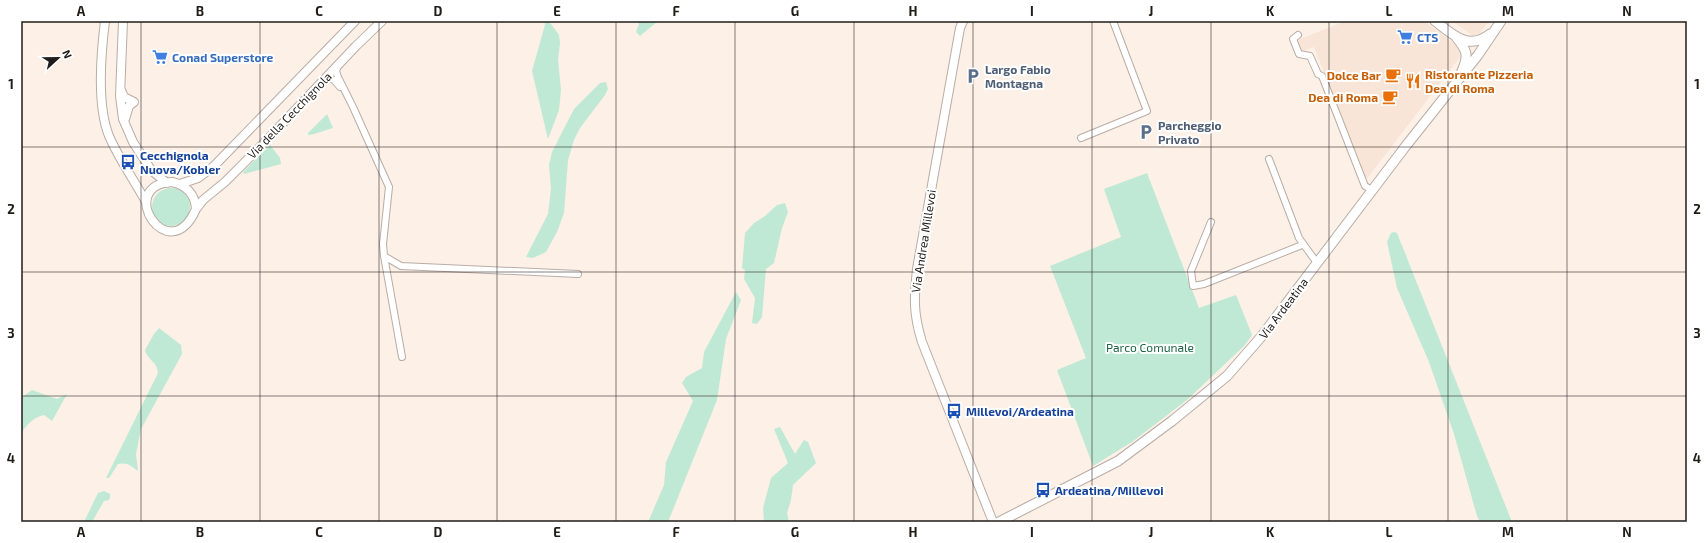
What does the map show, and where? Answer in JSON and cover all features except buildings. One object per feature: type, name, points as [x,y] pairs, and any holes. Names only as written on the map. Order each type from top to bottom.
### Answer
[{"type":"main road","points":[[1435,21],[1456,37],[1463,47],[1466,55],[1460,76]]},
{"type":"main road","name":"Via Ardeatina","points":[[1000,522],[1118,461],[1200,399],[1227,376],[1248,353],[1372,190],[1483,48],[1501,21]]},
{"type":"main road","points":[[1456,37],[1476,42],[1484,39],[1492,33]]},
{"type":"street","points":[[102,21],[97,24],[102,31],[103,36]]},
{"type":"street","points":[[105,21],[103,36],[102,95],[104,119],[114,147],[146,202]]},
{"type":"street","points":[[123,21],[122,41],[128,52],[121,65],[121,107],[133,142],[151,170],[167,183]]},
{"type":"street","name":"Via della Cecchignola","points":[[180,184],[198,178],[214,166],[355,21]]},
{"type":"street","name":"Via della Cecchignola","points":[[196,209],[203,200],[225,182],[264,143],[322,81],[382,21]]},
{"type":"street","name":"Via Andrea Millevoi","points":[[963,21],[959,35],[917,269],[914,303],[915,317],[922,342],[993,522]]},
{"type":"street","points":[[1081,138],[1147,111],[1113,21]]},
{"type":"street","points":[[1298,35],[1292,39],[1296,49],[1299,54],[1310,56],[1318,74],[1322,76],[1365,186],[1372,190]]},
{"type":"street","points":[[340,63],[336,71],[389,187],[383,244],[402,358]]},
{"type":"street","points":[[322,81],[329,78],[334,80],[344,91]]},
{"type":"street","points":[[120,87],[124,97],[134,102],[129,106],[125,114],[126,125]]},
{"type":"street","points":[[1269,159],[1302,245],[1317,263]]},
{"type":"street","points":[[167,183],[180,184],[190,191],[196,209],[190,221],[185,226],[173,230],[161,229],[151,220],[146,208],[147,198],[151,191],[158,185],[167,183]]},
{"type":"street","points":[[1211,222],[1191,271],[1193,286],[1204,284],[1302,245]]},
{"type":"street","points":[[384,256],[401,266],[578,274]]},
{"type":"shaded area","points":[[1346,21],[1424,21],[1457,46],[1461,54],[1366,180],[1314,47],[1300,52],[1295,41]]},
{"type":"shaded area","points":[[1452,21],[1489,21],[1479,34],[1473,36]]},
{"type":"green space","points":[[546,21],[551,24],[559,35],[560,43],[558,60],[561,90],[559,110],[548,139],[532,71]]},
{"type":"green space","points":[[637,21],[658,21],[640,36],[636,32],[639,24]]},
{"type":"green space","points":[[606,82],[608,89],[605,95],[580,128],[574,140],[568,160],[564,213],[557,232],[546,252],[533,258],[526,257],[548,214],[551,189],[549,165],[552,152],[574,109],[600,83]]},
{"type":"green space","points":[[327,114],[333,128],[308,135],[308,133]]},
{"type":"green space","points":[[270,145],[280,158],[281,164],[244,174],[243,172]]},
{"type":"green space","name":"Parco Comunale","points":[[1147,173],[1199,308],[1236,295],[1252,335],[1245,345],[1187,400],[1132,442],[1093,466],[1057,370],[1086,358],[1050,266],[1121,237],[1104,189]]},
{"type":"green space","points":[[167,188],[175,188],[185,193],[189,200],[189,214],[185,221],[175,226],[167,226],[157,221],[155,218],[152,211],[152,203],[157,193],[160,191]]},
{"type":"green space","points":[[785,203],[788,212],[782,228],[774,263],[766,269],[762,317],[757,324],[752,323],[755,298],[744,279],[745,270],[742,268],[745,233],[754,223],[765,216],[777,205]]},
{"type":"green space","points":[[1391,233],[1397,233],[1512,522],[1480,522],[1477,516],[1454,434],[1429,362],[1397,288],[1387,242]]},
{"type":"green space","points":[[736,292],[741,300],[726,339],[717,400],[668,522],[648,522],[664,485],[666,462],[693,401],[682,383],[686,377],[702,368],[704,352]]},
{"type":"green space","points":[[159,328],[181,345],[182,354],[141,429],[136,454],[138,471],[126,464],[118,464],[109,478],[106,478],[158,373],[156,366],[148,357],[145,350]]},
{"type":"green space","points":[[32,390],[57,399],[67,394],[52,421],[44,415],[40,416],[31,422],[21,433],[21,398]]},
{"type":"green space","points":[[780,427],[795,454],[804,440],[808,442],[816,463],[793,485],[787,513],[789,522],[764,522],[763,508],[771,478],[788,463],[774,429]]},
{"type":"green space","points":[[104,491],[110,494],[109,500],[104,501],[92,522],[84,522],[98,493]]},
{"type":"place","name":"CTS","points":[[1405,37]]},
{"type":"place","name":"Conad Superstore","points":[[160,57]]},
{"type":"place","name":"Dolce Bar","points":[[1393,75]]},
{"type":"place","name":"Largo Fabio Montagna","points":[[973,76]]},
{"type":"place","name":"Ristorante Pizzeria Dea di Roma","points":[[1413,81]]},
{"type":"place","name":"Dea di Roma","points":[[1390,97]]},
{"type":"place","name":"Parcheggio Privato","points":[[1146,132]]},
{"type":"place","name":"Cecchignola Nuova/Kobler","points":[[128,162]]},
{"type":"place","name":"Millevoi/Ardeatina","points":[[954,411]]},
{"type":"place","name":"Ardeatina/Millevoi","points":[[1043,490]]}]
